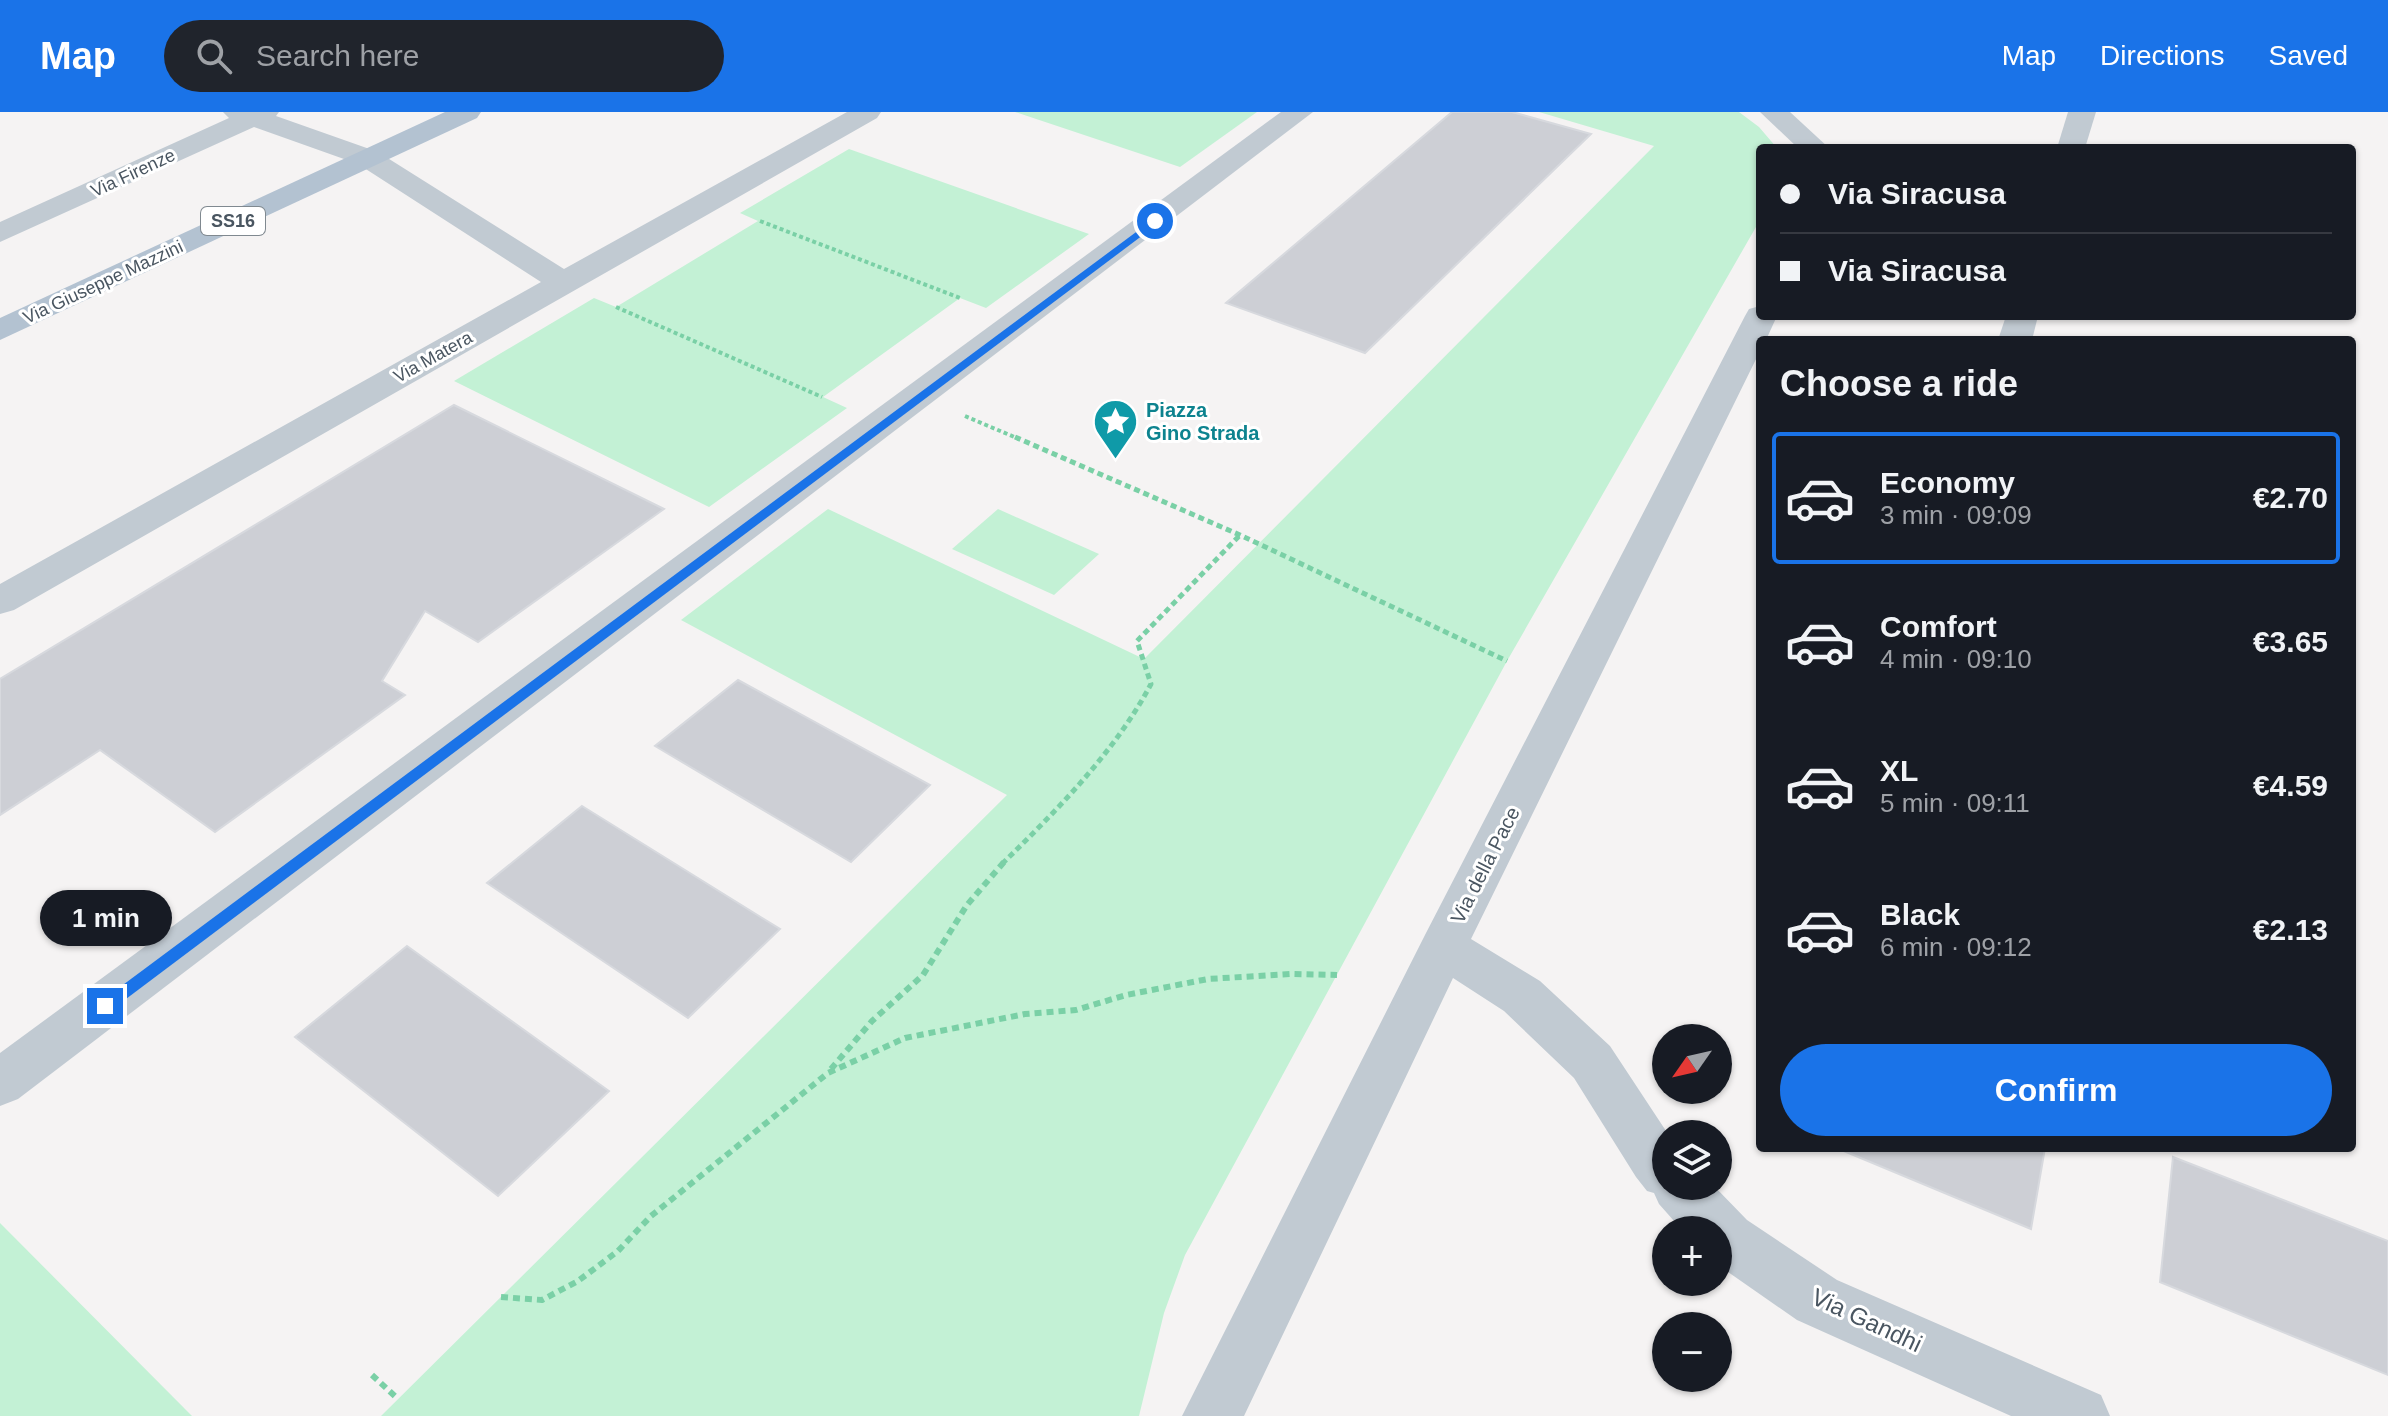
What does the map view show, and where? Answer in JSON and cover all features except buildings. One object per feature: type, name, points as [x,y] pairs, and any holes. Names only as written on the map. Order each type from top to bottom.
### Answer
[{"type":"main road","name":"Via Giuseppe Mazzini","points":[[0,330],[467,112]]},
{"type":"street","name":"Via Matera","points":[[0,601],[867,112]]},
{"type":"street","points":[[0,1083],[1299,112]]},
{"type":"street","points":[[1774,112],[1810,144]]},
{"type":"street","points":[[2072,144],[2082,112]]},
{"type":"street","points":[[252,114],[368,158],[564,283]]},
{"type":"street","name":"Via Firenze","points":[[0,233],[252,114]]},
{"type":"street","name":"Via della Pace","points":[[1212,1416],[1443,947],[1744,386],[1756,337]]},
{"type":"street","points":[[1443,947],[1522,996],[1592,1062],[1652,1152]]},
{"type":"street","name":"Via Gandhi","points":[[1691,1200],[1727,1239],[1817,1300],[2080,1416]]},
{"type":"path","points":[[759,221],[960,298]]},
{"type":"path","points":[[616,307],[822,397]]},
{"type":"path","points":[[954,412],[1240,535],[1507,661]]},
{"type":"path","points":[[501,1297],[542,1300],[578,1281],[618,1251],[661,1207],[828,1073],[872,1021],[923,975],[967,905],[997,869],[1050,817],[1133,718],[1151,684],[1137,641],[1240,535]]},
{"type":"path","points":[[828,1073],[905,1038],[1025,1014],[1076,1010],[1126,995],[1208,979],[1290,974],[1337,975]]},
{"type":"path","points":[[372,1375],[398,1399]]},
{"type":"green space","points":[[1015,112],[1257,112],[1180,167]]},
{"type":"green space","points":[[1539,112],[1739,112],[1759,127],[1774,144],[1756,144],[1756,227],[1507,661],[1185,1255],[1164,1313],[1139,1416],[381,1416],[1007,795],[681,620],[828,509],[1144,659],[1654,146]]},
{"type":"green space","points":[[849,149],[1089,234],[986,308],[960,298],[823,397],[847,408],[709,507],[454,381],[594,298],[616,307],[758,221],[740,213]]},
{"type":"green space","points":[[998,509],[1099,554],[1054,595],[952,549]]},
{"type":"green space","points":[[0,1223],[192,1416],[0,1416]]},
{"type":"place","name":"Piazza Gino Strada","points":[[1115,461]]},
{"type":"route","points":[[105,1006],[1155,221]]}]
